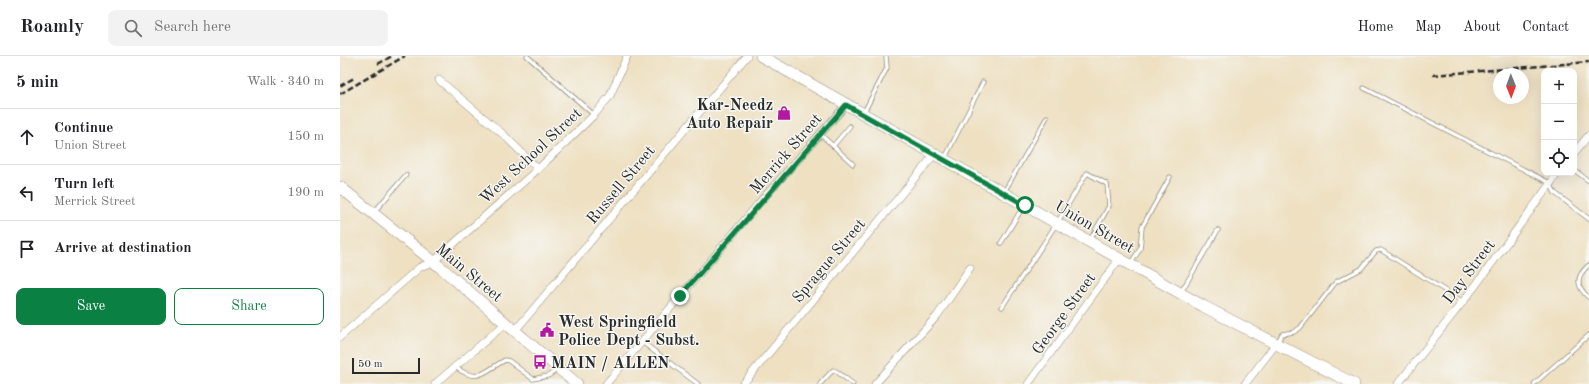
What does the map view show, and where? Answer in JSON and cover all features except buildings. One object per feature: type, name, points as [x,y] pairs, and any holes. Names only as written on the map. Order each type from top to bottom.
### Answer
[{"type":"main road","name":"Union Street","points":[[761,56],[939,158],[1180,292],[1354,384]]},
{"type":"main road","name":"Main Street","points":[[340,188],[433,262],[577,384]]},
{"type":"street","name":"West School Street","points":[[340,338],[420,267],[433,262],[538,170],[594,115],[610,96],[628,56]]},
{"type":"street","name":"Russell Street","points":[[514,332],[747,56]]},
{"type":"street","points":[[439,80],[504,135],[538,170]]},
{"type":"street","name":"Merrick Street","points":[[606,384],[846,105]]},
{"type":"street","points":[[1577,150],[1589,135]]},
{"type":"street","name":"Sprague Street","points":[[743,384],[939,158]]},
{"type":"street","name":"Day Street","points":[[1398,384],[1463,302],[1556,176]]},
{"type":"street","name":"George Street","points":[[1028,384],[1120,258]]},
{"type":"street","points":[[875,384],[937,316],[970,268]]},
{"type":"street","points":[[435,384],[506,323]]},
{"type":"street","points":[[1245,384],[1276,344]]},
{"type":"lane","points":[[527,56],[594,115]]},
{"type":"lane","points":[[863,114],[887,68],[886,56]]},
{"type":"lane","points":[[939,158],[983,82]]},
{"type":"lane","points":[[1364,88],[1550,183],[1555,193],[1589,219]]},
{"type":"lane","points":[[1003,193],[1047,117]]},
{"type":"lane","points":[[833,146],[850,126]]},
{"type":"lane","points":[[820,134],[853,164]]},
{"type":"lane","points":[[1577,172],[1589,181]]},
{"type":"lane","points":[[1002,307],[1057,223],[1087,173],[1108,184],[1109,206],[1089,241]]},
{"type":"lane","points":[[373,213],[406,175]]},
{"type":"lane","points":[[1130,264],[1140,249],[1142,227],[1170,177]]},
{"type":"lane","points":[[1001,243],[1025,205]]},
{"type":"lane","points":[[1180,292],[1218,230]]},
{"type":"lane","points":[[1276,344],[1282,334],[1294,332],[1300,328],[1336,282],[1361,269],[1376,251],[1381,250],[1463,302]]},
{"type":"lane","points":[[1589,265],[1578,278],[1578,285],[1582,292],[1589,298]]},
{"type":"lane","points":[[1534,384],[1589,334]]},
{"type":"lane","points":[[642,342],[698,384]]},
{"type":"lane","points":[[455,367],[466,378],[475,380],[482,378],[505,360],[510,361],[533,380],[548,376],[558,368]]},
{"type":"lane","points":[[820,384],[833,370],[853,384]]},
{"type":"railway","points":[[378,64],[392,56]]},
{"type":"railway","points":[[340,94],[405,56]]},
{"type":"railway","points":[[1433,75],[1589,62]]},
{"type":"railway","points":[[340,86],[354,78]]},
{"type":"place","name":"Kar-Needz Auto Repair","points":[[784,113]]},
{"type":"place","name":"West Springfield Police Dept - Subst.","points":[[547,330]]},
{"type":"place","name":"MAIN / ALLEN","points":[[540,362]]},
{"type":"route","points":[[680,296],[760,202],[846,105],[1025,205]]}]
